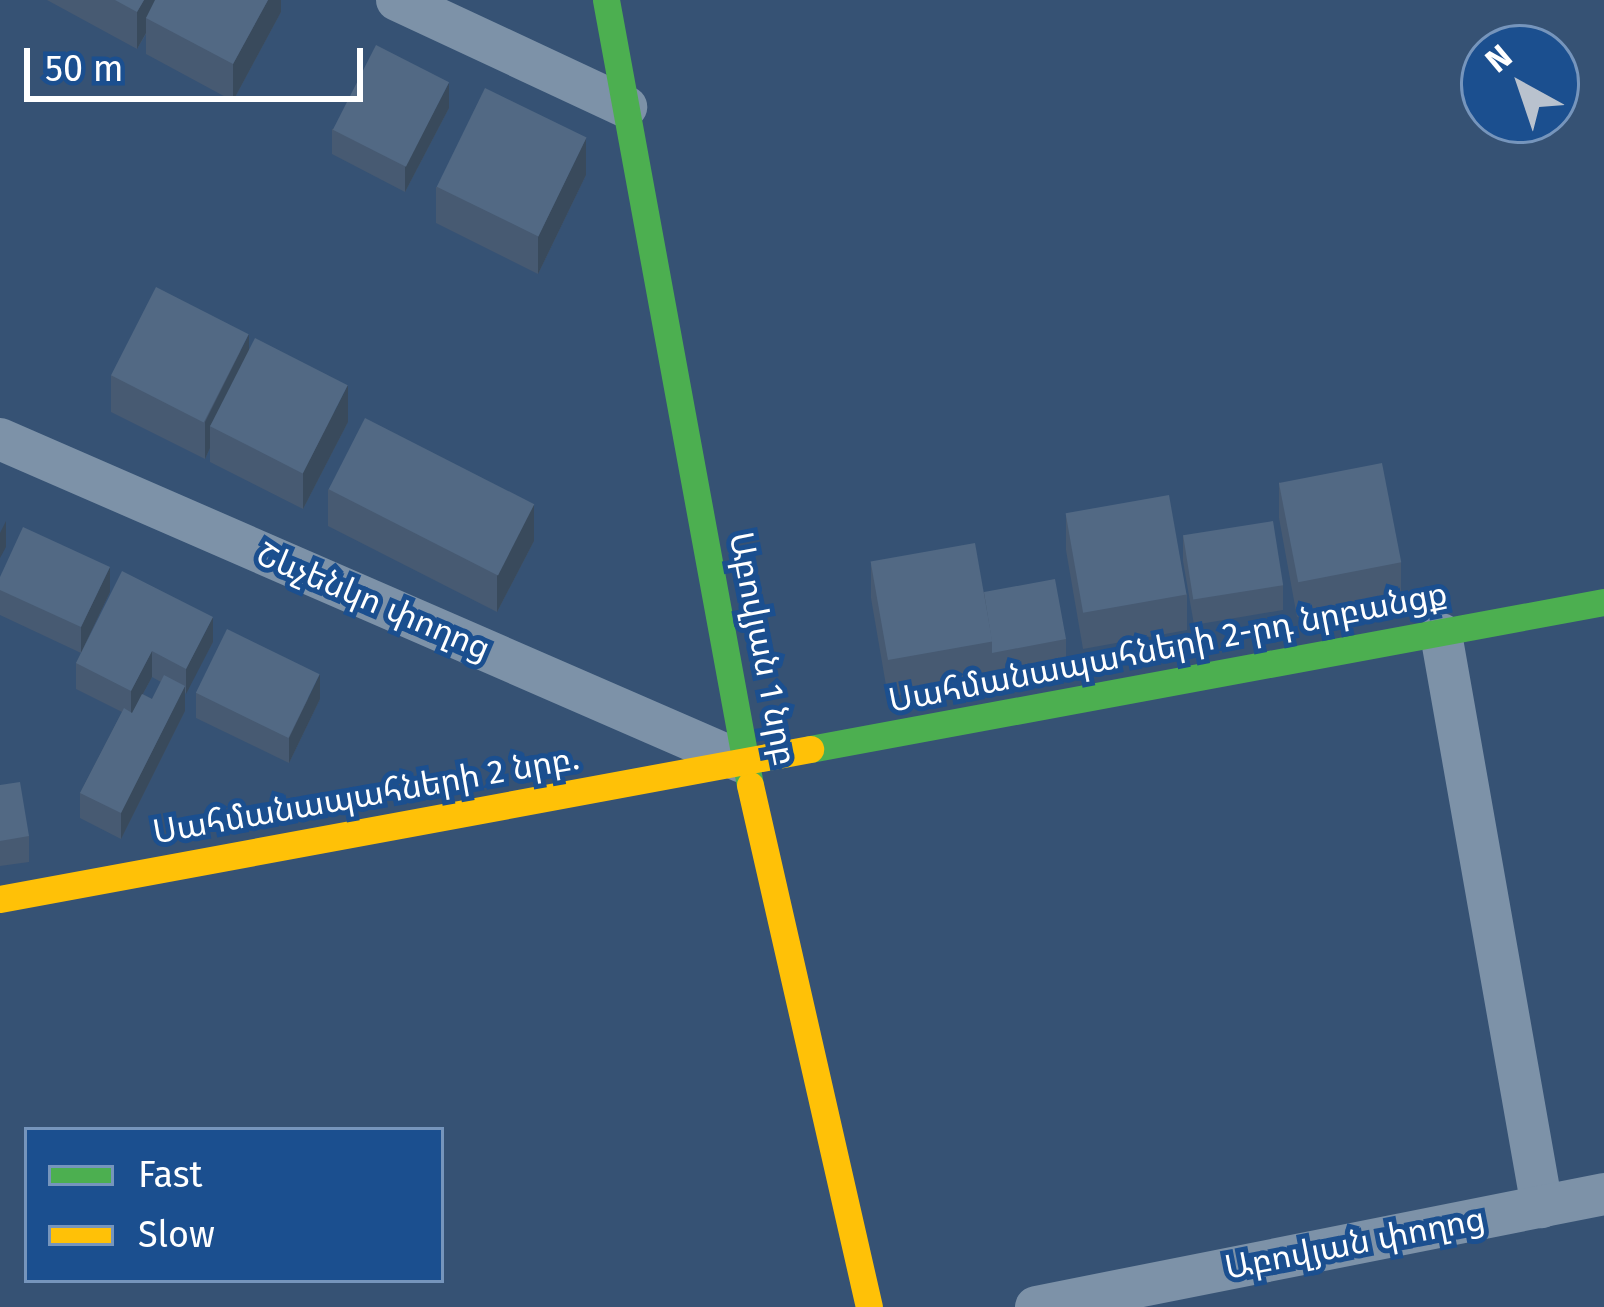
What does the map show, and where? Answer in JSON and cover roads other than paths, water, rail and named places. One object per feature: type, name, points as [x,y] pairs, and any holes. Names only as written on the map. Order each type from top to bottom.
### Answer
[{"type":"street","points":[[397,0],[626,107]]},
{"type":"street","name":"Աբովյան 1 նրբ","points":[[606,0],[746,764],[869,1307]]},
{"type":"street","name":"Շևչենկո փողոց","points":[[0,439],[746,764]]},
{"type":"street","name":"Սահմանապահների 2-րդ նրբանցք","points":[[746,764],[1604,602]]},
{"type":"street","points":[[1441,634],[1542,1207]]},
{"type":"street","name":"Սահմանապահների 2 նրբ.","points":[[0,899],[746,764]]},
{"type":"street","name":"Աբովյան փողոց","points":[[1036,1307],[1604,1194]]}]
